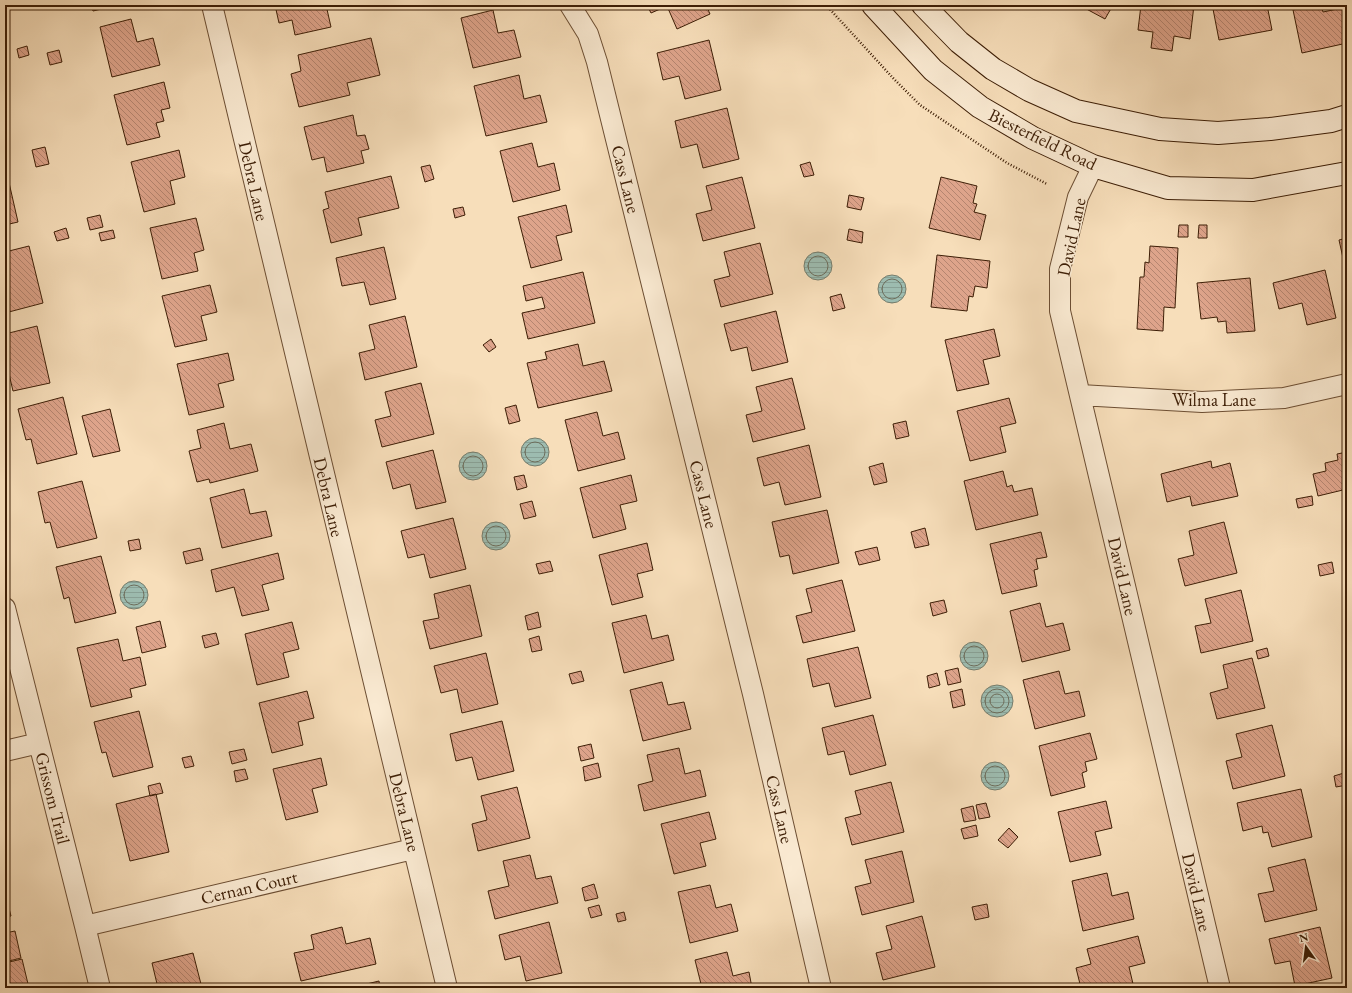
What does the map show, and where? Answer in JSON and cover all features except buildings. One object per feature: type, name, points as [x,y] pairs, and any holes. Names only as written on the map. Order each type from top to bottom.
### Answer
[{"type":"street","name":"Debra Lane","points":[[212,5],[447,988]]},
{"type":"street","name":"Cass Lane","points":[[570,5],[588,34],[597,62],[753,694],[821,988]]},
{"type":"street","name":"Biesterfield Road","points":[[873,5],[933,70],[980,107],[1033,138],[1093,166],[1168,188],[1254,190],[1347,173]]},
{"type":"street","points":[[923,5],[958,42],[993,69],[1029,90],[1076,111],[1160,129],[1218,133],[1270,129],[1330,121],[1347,116]]},
{"type":"street","name":"David Lane","points":[[1093,166],[1078,197],[1060,269],[1060,311],[1220,988]]},
{"type":"street","name":"Wilma Lane","points":[[1080,395],[1202,402],[1284,398],[1347,384]]},
{"type":"street","name":"Grissom Trail","points":[[5,608],[100,988]]},
{"type":"street","points":[[5,751],[39,743]]},
{"type":"street","name":"Cernan Court","points":[[85,926],[414,849]]},
{"type":"path","points":[[826,5],[893,78],[920,104],[1007,163],[1047,184]]},
{"type":"water","points":[[818,252],[828,256],[832,266],[828,276],[818,280],[808,276],[804,266],[808,256]]},
{"type":"water","points":[[892,275],[902,279],[906,289],[902,299],[892,303],[882,299],[878,289],[882,279]]},
{"type":"water","points":[[535,438],[545,442],[549,452],[545,462],[535,466],[525,462],[521,452],[525,442]]},
{"type":"water","points":[[473,452],[483,456],[487,466],[483,476],[473,480],[463,476],[459,466],[463,456]]},
{"type":"water","points":[[496,522],[506,526],[510,536],[506,546],[496,550],[486,546],[482,536],[486,526]]},
{"type":"water","points":[[134,581],[144,585],[148,595],[144,605],[134,609],[124,605],[120,595],[124,585]]},
{"type":"water","points":[[974,642],[984,646],[988,656],[984,666],[974,670],[964,666],[960,656],[964,646]]},
{"type":"water","points":[[997,685],[1006,688],[1010,692],[1013,701],[1010,710],[1006,714],[997,717],[988,714],[984,710],[981,701],[984,692],[988,688]]},
{"type":"water","points":[[995,762],[1005,766],[1009,776],[1005,786],[995,790],[985,786],[981,776],[985,766]]}]
